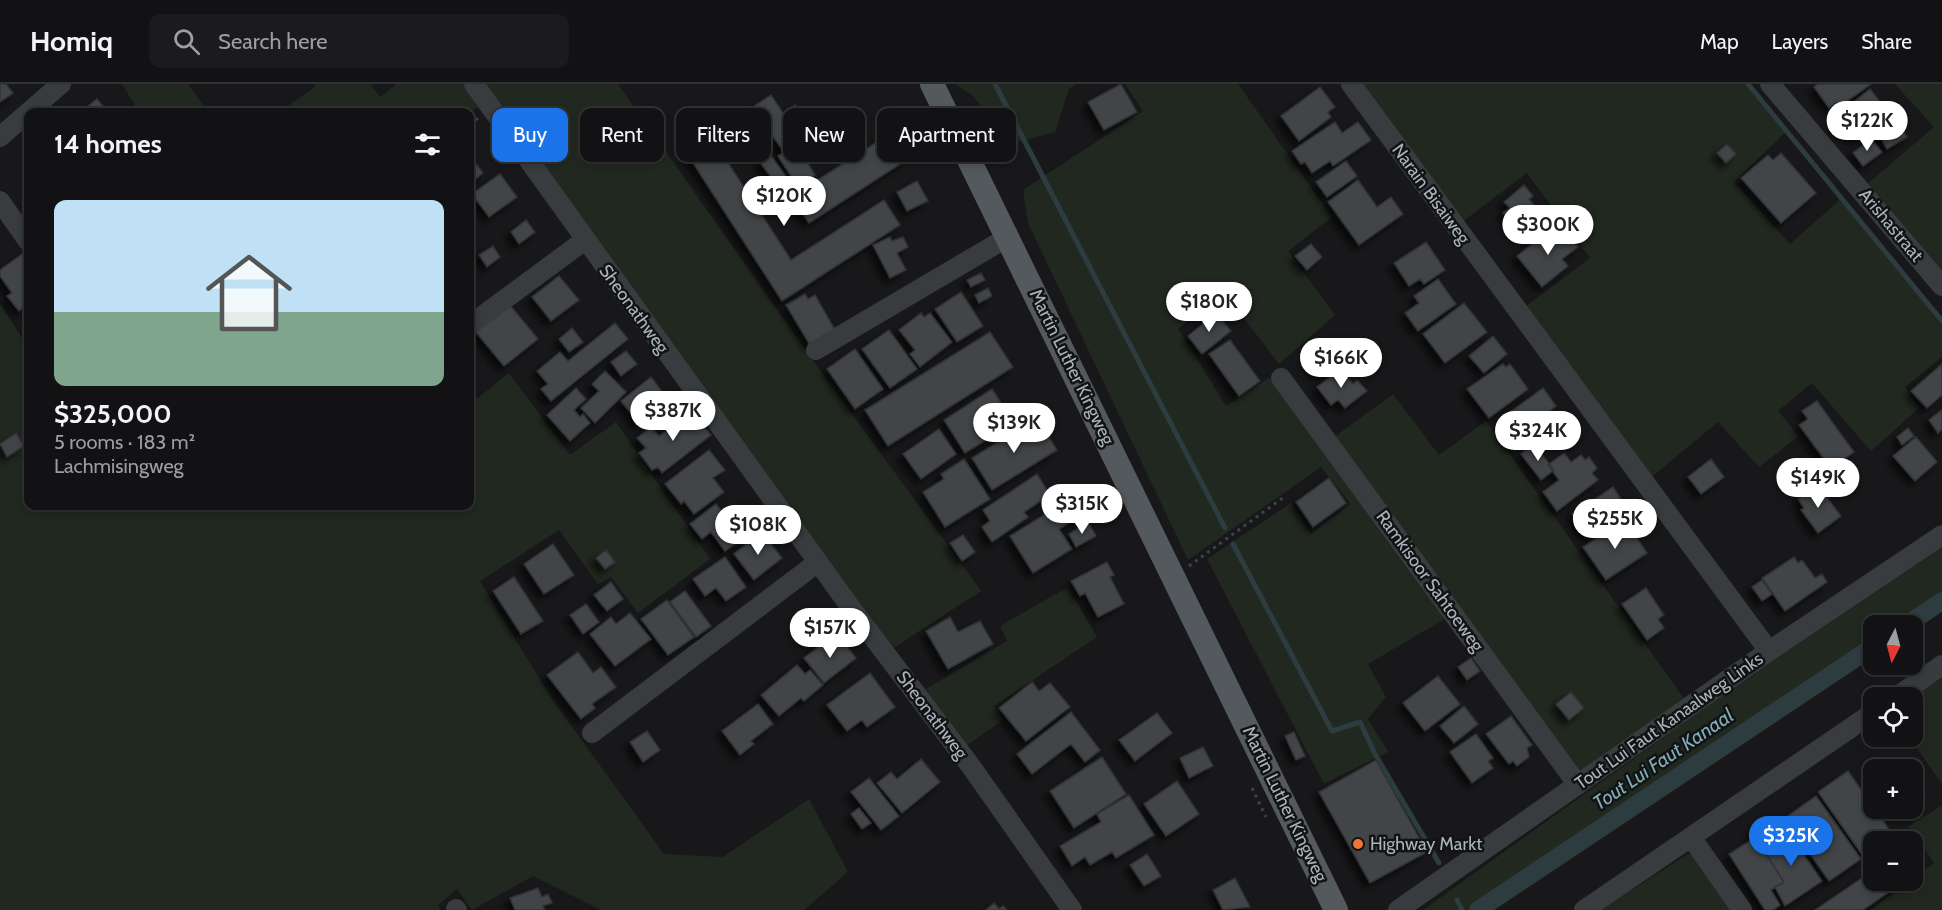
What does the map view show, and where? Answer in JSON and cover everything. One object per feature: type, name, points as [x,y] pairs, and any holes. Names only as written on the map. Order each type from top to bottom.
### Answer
[{"type":"main road","name":"Martin Luther Kingweg","points":[[932,84],[1175,576],[1336,910]]},
{"type":"street","points":[[33,108],[61,84]]},
{"type":"street","name":"Sheonathweg","points":[[474,84],[818,562],[970,765],[1072,910]]},
{"type":"street","name":"Narain Bisaiweg","points":[[1351,84],[1768,651]]},
{"type":"street","name":"Arishastraat","points":[[1770,84],[1942,286]]},
{"type":"street","points":[[0,137],[24,116]]},
{"type":"street","points":[[0,201],[24,235]]},
{"type":"street","points":[[816,350],[1008,237]]},
{"type":"street","points":[[474,322],[585,240]]},
{"type":"street","name":"Ramkisoor Sahtoeweg","points":[[1281,378],[1578,784]]},
{"type":"street","name":"Tout Lui Faut Kanaalweg Links","points":[[1398,910],[1768,651],[1942,535]]},
{"type":"street","points":[[592,733],[818,562]]},
{"type":"street","points":[[1911,687],[1942,665]]},
{"type":"street","points":[[1584,910],[1863,720]]},
{"type":"street","points":[[1691,837],[1742,910]]},
{"type":"path","points":[[1175,576],[1284,496]]},
{"type":"shaded area","points":[[122,84],[188,84],[205,108],[137,108]]},
{"type":"shaded area","points":[[315,84],[370,84],[380,97],[397,84],[466,84],[481,105],[474,110],[474,108],[285,108],[316,86]]},
{"type":"shaded area","points":[[483,84],[618,84],[635,108],[580,108],[580,162],[664,162],[664,149],[807,352],[981,591],[892,649],[539,162],[568,162],[568,108],[500,108]]},
{"type":"shaded area","points":[[955,84],[1076,84],[1069,89],[1055,132],[1018,142],[1016,141],[1016,108],[982,108],[973,96]]},
{"type":"shaded area","points":[[1125,84],[1238,84],[1332,217],[1288,251],[1335,315],[1279,364],[1240,313],[1230,322],[1214,300],[1178,329],[1226,406],[1269,378],[1362,498],[1448,617],[1368,664],[1386,697],[1368,719],[1388,752],[1324,784],[1207,559],[1291,503],[1311,534],[1351,504],[1321,467],[1188,560],[1028,223],[1023,190],[1143,111]]},
{"type":"shaded area","points":[[1362,84],[1748,84],[1787,131],[1734,182],[1790,244],[1842,198],[1942,321],[1942,357],[1905,387],[1919,408],[1871,451],[1812,383],[1778,411],[1799,436],[1759,467],[1718,422],[1648,480],[1522,309],[1590,258],[1527,173],[1462,222]]},
{"type":"shaded area","points":[[1895,84],[1942,84],[1942,273],[1865,186],[1934,127]]},
{"type":"shaded area","points":[[0,304],[24,341],[24,510],[474,510],[474,401],[509,373],[570,455],[616,422],[710,559],[638,613],[611,577],[598,584],[559,530],[480,581],[552,699],[664,854],[723,857],[809,799],[848,872],[804,910],[601,910],[533,876],[472,910],[457,889],[438,905],[441,910],[0,910]]},
{"type":"shaded area","points":[[1393,394],[1439,455],[1486,421],[1685,700],[1579,775],[1333,438]]},
{"type":"shaded area","points":[[1942,546],[1942,601],[1920,615],[1863,615],[1863,653],[1478,910],[1423,910],[1774,658]]},
{"type":"shaded area","points":[[1068,587],[1097,637],[994,706],[1003,720],[966,746],[924,690],[1007,641],[1000,626]]},
{"type":"shaded area","points":[[1942,678],[1942,784],[1916,747],[1923,747],[1923,690]]},
{"type":"shaded area","points":[[1942,805],[1942,910],[1870,910],[1896,891],[1923,891],[1923,871],[1934,863],[1923,848],[1923,831],[1911,831],[1908,827]]},
{"type":"shaded area","points":[[1688,854],[1694,855],[1731,910],[1601,910]]},
{"type":"building","points":[[0,84],[6,84],[13,93],[0,102]]},
{"type":"building","points":[[1121,84],[1137,112],[1104,130],[1088,102]]},
{"type":"building","points":[[1818,84],[1871,84],[1839,107],[1836,103],[1829,108],[1814,87]]},
{"type":"building","points":[[1320,87],[1335,107],[1328,112],[1331,117],[1299,141],[1281,116]]},
{"type":"building","points":[[1870,89],[1888,112],[1855,138],[1837,115]]},
{"type":"building","points":[[771,95],[783,113],[783,151],[771,134],[771,108],[751,108]]},
{"type":"building","points":[[97,99],[105,108],[85,108]]},
{"type":"building","points":[[1897,120],[1907,137],[1887,149],[1877,131]]},
{"type":"building","points":[[1335,122],[1342,133],[1358,122],[1371,140],[1333,166],[1330,161],[1312,173],[1305,162],[1301,164],[1292,151]]},
{"type":"building","points":[[1871,139],[1882,152],[1863,166],[1853,153]]},
{"type":"building","points":[[877,142],[877,162],[903,162],[809,223],[791,197],[846,162],[865,162],[865,150]]},
{"type":"building","points":[[1727,144],[1736,154],[1726,163],[1717,153]]},
{"type":"building","points":[[783,153],[783,162],[807,162],[815,175],[798,187],[778,156]]},
{"type":"building","points":[[1781,153],[1816,193],[1781,223],[1741,178],[1768,155],[1773,160]]},
{"type":"building","points":[[771,156],[795,189],[785,196],[760,162],[771,162]]},
{"type":"building","points":[[474,161],[483,173],[474,180]]},
{"type":"building","points":[[1346,161],[1357,176],[1327,197],[1316,182]]},
{"type":"building","points":[[692,162],[728,162],[791,260],[884,200],[900,225],[782,301]]},
{"type":"building","points":[[500,174],[517,197],[489,217],[474,197],[474,193]]},
{"type":"building","points":[[1358,180],[1377,207],[1391,197],[1403,214],[1359,245],[1328,202]]},
{"type":"building","points":[[917,181],[928,201],[907,211],[897,192]]},
{"type":"building","points":[[1524,185],[1533,196],[1529,199],[1542,214],[1520,233],[1503,213],[1510,208],[1504,202]]},
{"type":"building","points":[[526,220],[535,232],[519,244],[511,232]]},
{"type":"building","points":[[1563,228],[1578,247],[1562,259],[1568,266],[1542,287],[1517,256],[1544,234],[1549,239]]},
{"type":"building","points":[[890,237],[892,241],[903,237],[908,247],[897,253],[906,270],[890,278],[873,245]]},
{"type":"building","points":[[1426,242],[1445,270],[1424,284],[1420,279],[1409,286],[1394,263]]},
{"type":"building","points":[[1311,244],[1322,257],[1307,270],[1295,256]]},
{"type":"building","points":[[493,246],[500,257],[487,267],[479,255]]},
{"type":"building","points":[[24,253],[24,307],[19,311],[7,296],[12,293],[0,276],[0,270]]},
{"type":"building","points":[[981,273],[985,280],[971,287],[967,280]]},
{"type":"building","points":[[559,276],[579,300],[551,321],[532,297]]},
{"type":"building","points":[[1438,279],[1456,304],[1418,331],[1405,313],[1419,303],[1414,296]]},
{"type":"building","points":[[988,288],[992,296],[979,303],[975,295]]},
{"type":"building","points":[[961,292],[983,326],[957,342],[935,309]]},
{"type":"building","points":[[805,294],[808,299],[815,295],[835,330],[810,345],[786,305]]},
{"type":"building","points":[[1464,303],[1487,332],[1445,363],[1423,334]]},
{"type":"building","points":[[509,304],[538,339],[504,366],[475,331]]},
{"type":"building","points":[[921,313],[924,317],[930,313],[952,342],[920,367],[910,354],[915,350],[899,330]]},
{"type":"building","points":[[1216,313],[1231,331],[1202,354],[1188,336]]},
{"type":"building","points":[[615,323],[628,339],[551,401],[541,389],[548,384],[537,371],[560,352],[568,361]]},
{"type":"building","points":[[572,328],[583,342],[569,352],[559,339]]},
{"type":"building","points":[[889,330],[917,369],[890,388],[862,349]]},
{"type":"building","points":[[990,332],[1013,367],[888,446],[865,410]]},
{"type":"building","points":[[1493,336],[1507,354],[1484,373],[1469,356]]},
{"type":"building","points":[[1230,340],[1260,381],[1239,396],[1209,354]]},
{"type":"building","points":[[1330,344],[1342,358],[1321,376],[1309,362]]},
{"type":"building","points":[[855,349],[883,389],[855,409],[827,369]]},
{"type":"building","points":[[626,351],[637,364],[621,376],[611,362]]},
{"type":"building","points":[[1503,364],[1506,367],[1510,364],[1528,389],[1489,418],[1467,389]]},
{"type":"building","points":[[1942,364],[1942,395],[1927,408],[1911,391]]},
{"type":"building","points":[[1341,369],[1353,384],[1357,380],[1367,391],[1345,408],[1338,400],[1331,405],[1317,387]]},
{"type":"building","points":[[605,371],[626,392],[595,423],[581,408],[599,391],[592,384]]},
{"type":"building","points":[[651,377],[664,394],[649,405],[645,400],[630,412],[621,401]]},
{"type":"building","points":[[576,388],[586,399],[574,410],[580,417],[583,414],[590,423],[570,441],[547,415]]},
{"type":"building","points":[[1543,388],[1556,406],[1544,416],[1548,422],[1513,448],[1499,429],[1509,421],[1505,416]]},
{"type":"building","points":[[992,389],[1014,423],[965,453],[944,420]]},
{"type":"building","points":[[1817,401],[1854,452],[1838,463],[1834,458],[1827,463],[1799,425],[1808,419],[1802,411]]},
{"type":"building","points":[[645,403],[653,414],[638,424],[631,413]]},
{"type":"building","points":[[691,410],[711,435],[662,473],[658,467],[652,470],[639,453],[646,448],[637,438],[651,427],[659,436]]},
{"type":"building","points":[[1942,410],[1942,429],[1938,433],[1929,420]]},
{"type":"building","points":[[1037,418],[1057,450],[992,490],[972,458]]},
{"type":"building","points":[[1908,428],[1914,436],[1902,445],[1897,437]]},
{"type":"building","points":[[939,429],[956,454],[921,479],[903,454]]},
{"type":"building","points":[[16,433],[24,446],[7,457],[0,444]]},
{"type":"building","points":[[1916,437],[1937,462],[1915,481],[1893,456]]},
{"type":"building","points":[[1534,444],[1554,470],[1541,480],[1521,454]]},
{"type":"building","points":[[709,450],[725,470],[713,478],[724,492],[694,514],[684,501],[681,504],[665,484]]},
{"type":"building","points":[[1564,453],[1571,462],[1581,455],[1585,460],[1589,457],[1597,468],[1592,473],[1598,480],[1557,511],[1543,492],[1559,480],[1548,465]]},
{"type":"building","points":[[964,459],[990,499],[945,527],[923,492],[944,479],[941,474]]},
{"type":"building","points":[[1711,459],[1724,477],[1701,494],[1688,477]]},
{"type":"building","points":[[1037,474],[1050,495],[1024,512],[1028,517],[992,542],[982,527],[990,521],[983,510]]},
{"type":"building","points":[[1329,478],[1346,503],[1313,527],[1296,502]]},
{"type":"building","points":[[1817,484],[1841,516],[1818,533],[1801,510],[1804,508],[1798,499]]},
{"type":"building","points":[[1613,487],[1628,510],[1587,537],[1572,514]]},
{"type":"building","points":[[1076,495],[1087,512],[1059,529],[1072,549],[1033,573],[1010,536]]},
{"type":"building","points":[[716,504],[743,539],[725,551],[711,532],[702,539],[690,524]]},
{"type":"building","points":[[1625,520],[1647,553],[1606,580],[1583,547]]},
{"type":"building","points":[[1088,522],[1096,536],[1076,547],[1069,534]]},
{"type":"building","points":[[762,532],[782,558],[754,580],[734,554]]},
{"type":"building","points":[[963,535],[975,552],[962,561],[950,543]]},
{"type":"building","points":[[553,544],[574,575],[544,594],[524,564]]},
{"type":"building","points":[[606,550],[615,562],[605,569],[596,558]]},
{"type":"building","points":[[725,557],[746,587],[726,601],[716,588],[705,596],[693,579]]},
{"type":"building","points":[[1794,557],[1798,563],[1802,560],[1815,578],[1822,574],[1827,582],[1785,611],[1762,578]]},
{"type":"building","points":[[1107,562],[1114,575],[1110,577],[1124,604],[1098,617],[1085,593],[1080,596],[1071,581]]},
{"type":"building","points":[[514,577],[543,621],[521,634],[493,591]]},
{"type":"building","points":[[1762,580],[1772,594],[1762,601],[1752,587]]},
{"type":"building","points":[[611,582],[623,599],[607,611],[594,595]]},
{"type":"building","points":[[1646,588],[1664,615],[1658,619],[1664,628],[1647,640],[1622,604]]},
{"type":"building","points":[[685,591],[711,626],[696,637],[670,602]]},
{"type":"building","points":[[667,600],[694,637],[668,655],[641,619]]},
{"type":"building","points":[[586,604],[599,622],[583,634],[570,615]]},
{"type":"building","points":[[630,613],[651,639],[615,666],[590,634],[611,617],[616,624]]},
{"type":"building","points":[[950,617],[958,632],[980,621],[993,644],[948,669],[926,631]]},
{"type":"building","points":[[832,636],[841,647],[845,644],[856,658],[824,683],[804,658]]},
{"type":"building","points":[[578,652],[593,673],[601,667],[616,687],[592,704],[595,708],[581,719],[547,675]]},
{"type":"building","points":[[1471,658],[1480,671],[1467,680],[1458,667]]},
{"type":"building","points":[[797,665],[805,674],[810,670],[823,685],[804,701],[801,698],[779,716],[761,695]]},
{"type":"building","points":[[870,673],[895,707],[867,727],[862,720],[847,731],[827,705]]},
{"type":"building","points":[[1438,676],[1460,704],[1425,731],[1403,703]]},
{"type":"building","points":[[1032,682],[1039,691],[1050,683],[1070,707],[1026,741],[999,708]]},
{"type":"building","points":[[1571,692],[1584,708],[1569,720],[1556,704]]},
{"type":"building","points":[[758,704],[773,724],[751,741],[754,744],[740,755],[722,731]]},
{"type":"building","points":[[1464,706],[1478,724],[1454,743],[1440,726]]},
{"type":"building","points":[[1071,712],[1100,750],[1085,762],[1071,744],[1032,774],[1017,754]]},
{"type":"building","points":[[1157,713],[1172,733],[1135,761],[1119,740]]},
{"type":"building","points":[[1511,716],[1532,745],[1527,748],[1529,757],[1517,766],[1513,761],[1509,764],[1486,734]]},
{"type":"building","points":[[647,731],[660,750],[643,762],[630,742]]},
{"type":"building","points":[[1294,732],[1305,756],[1296,760],[1285,736]]},
{"type":"building","points":[[1476,734],[1493,758],[1488,761],[1493,768],[1472,783],[1450,752]]},
{"type":"building","points":[[1203,747],[1213,766],[1189,778],[1180,758]]},
{"type":"building","points":[[1102,757],[1126,794],[1074,828],[1050,791]]},
{"type":"building","points":[[921,759],[940,782],[902,813],[877,783],[891,772],[897,779]]},
{"type":"building","points":[[1376,760],[1427,852],[1370,883],[1319,792]]},
{"type":"building","points":[[1848,771],[1863,792],[1863,819],[1882,819],[1890,831],[1863,831],[1863,856],[1818,792]]},
{"type":"building","points":[[869,778],[899,816],[881,830],[851,792]]},
{"type":"building","points":[[1177,781],[1199,814],[1166,836],[1144,804]]},
{"type":"building","points":[[1129,795],[1154,835],[1116,858],[1112,852],[1090,865],[1085,857],[1072,866],[1060,846],[1101,822],[1097,814]]},
{"type":"building","points":[[1816,796],[1861,859],[1829,881],[1785,818]]},
{"type":"building","points":[[859,808],[871,823],[862,829],[851,814]]},
{"type":"building","points":[[1761,825],[1769,838],[1765,841],[1771,851],[1766,854],[1784,882],[1771,890],[1780,905],[1773,910],[1765,910],[1729,854],[1756,837],[1752,831]]},
{"type":"building","points":[[1784,826],[1822,881],[1785,906],[1775,887],[1784,882],[1766,854],[1771,851],[1765,841]]},
{"type":"building","points":[[1147,854],[1161,876],[1144,886],[1130,865]]},
{"type":"building","points":[[1863,877],[1863,891],[1890,891],[1863,910],[1815,910]]},
{"type":"building","points":[[1235,878],[1250,907],[1223,910],[1213,890]]},
{"type":"building","points":[[538,888],[542,897],[548,894],[552,903],[543,906],[545,910],[515,910],[510,898]]},
{"type":"building","points":[[994,903],[999,909],[1003,906],[1007,910],[986,910]]},
{"type":"waterway","points":[[995,84],[1225,528]]},
{"type":"waterway","points":[[1748,84],[1942,321]]},
{"type":"waterway","points":[[1233,544],[1332,731],[1360,722],[1375,754],[1439,863]]},
{"type":"waterway","name":"Tout Lui Faut Kanaal","points":[[1921,615],[1942,601]]},
{"type":"waterway","name":"Tout Lui Faut Kanaal","points":[[1478,910],[1863,653]]},
{"type":"waterway","points":[[1457,900],[1462,910]]},
{"type":"place","name":"Highway Markt","points":[[1358,844]]}]
